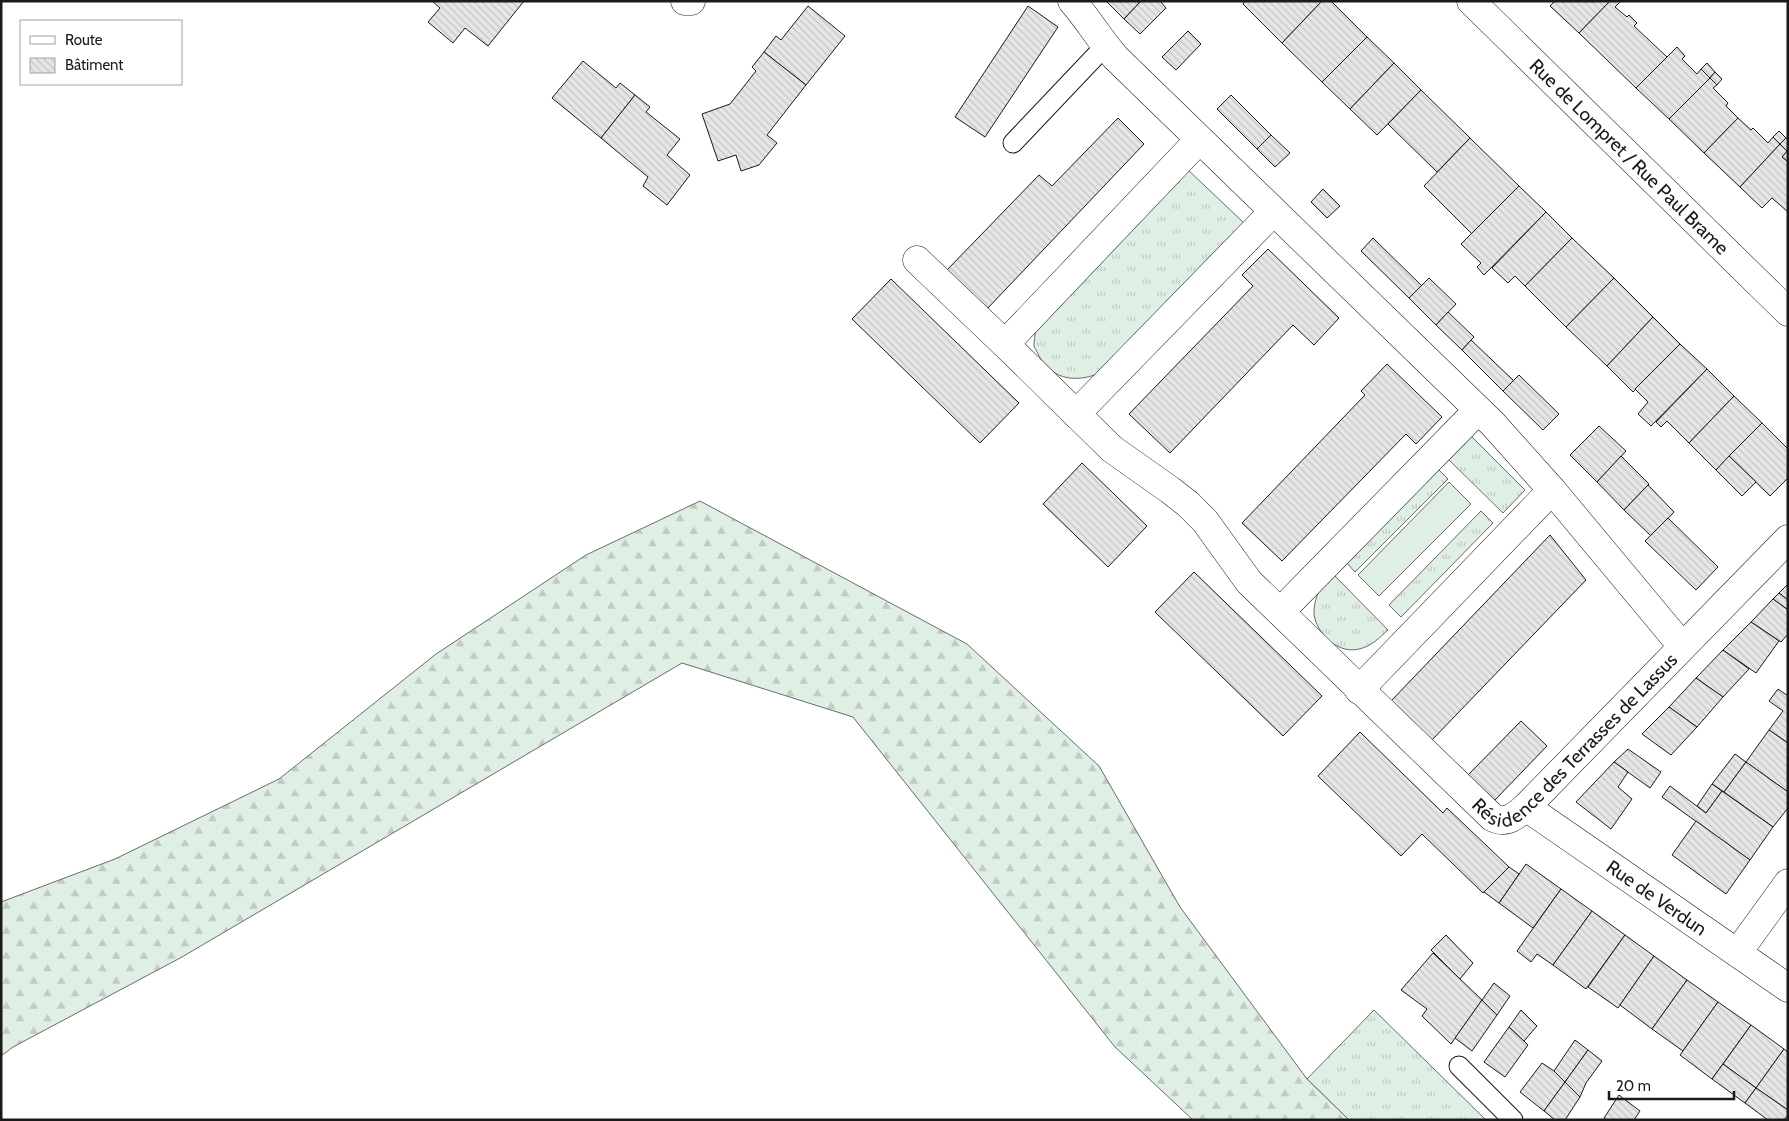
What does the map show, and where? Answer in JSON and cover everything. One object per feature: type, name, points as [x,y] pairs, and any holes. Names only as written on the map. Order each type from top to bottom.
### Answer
[{"type":"street","points":[[685,1],[691,1]]},
{"type":"street","name":"Résidence des Terrasses de Lassus","points":[[1072,1],[1116,58],[1493,424],[1552,490],[1682,646]]},
{"type":"street","name":"Rue de Lompret / Rue Paul Brame","points":[[1474,2],[1788,312]]},
{"type":"street","points":[[1005,344],[1199,140]]},
{"type":"street","points":[[1076,414],[1274,212]]},
{"type":"street","name":"Résidence des Terrasses de Lassus","points":[[917,260],[1112,449],[1188,504],[1205,521],[1249,582],[1492,817],[1498,820],[1510,819],[1526,807],[1788,539]]},
{"type":"street","points":[[1280,612],[1478,410]]},
{"type":"street","points":[[1360,690],[1552,490]]},
{"type":"street","name":"Rue de Verdun","points":[[1526,807],[1788,988]]},
{"type":"street","points":[[1738,952],[1788,883]]},
{"type":"lane","points":[[1013,143],[1105,46]]},
{"type":"lane","points":[[1458,1066],[1513,1120]]},
{"type":"green space","points":[[1186,168],[1244,223],[1102,372],[1084,378],[1067,378],[1051,371],[1034,346],[1036,329]]},
{"type":"green space","points":[[1470,435],[1525,490],[1503,513],[1446,457]]},
{"type":"green space","points":[[1436,467],[1448,479],[1355,572],[1344,560]]},
{"type":"green space","points":[[1449,482],[1471,504],[1379,596],[1358,575]]},
{"type":"green space","points":[[700,501],[967,644],[1099,766],[1180,907],[1307,1079],[1349,1120],[1193,1120],[1115,1047],[853,717],[682,663],[182,957],[13,1047],[1,1056],[1,902],[115,859],[279,779],[436,654],[586,555]]},
{"type":"green space","points":[[1481,511],[1493,523],[1401,617],[1389,605]]},
{"type":"green space","points":[[1332,573],[1388,630],[1368,646],[1352,650],[1345,649],[1326,638],[1318,626],[1314,616],[1316,599],[1322,585]]},
{"type":"green space","points":[[1374,1010],[1486,1120],[1349,1120],[1307,1079]]},
{"type":"building","points":[[432,1],[524,1],[488,46],[465,28],[453,43],[428,22],[440,8]]},
{"type":"building","points":[[1106,1],[1138,1],[1139,3],[1124,19]]},
{"type":"building","points":[[1141,1],[1160,1],[1166,8],[1140,34],[1124,19]]},
{"type":"building","points":[[1245,1],[1322,1],[1282,43],[1243,4]]},
{"type":"building","points":[[1322,1],[1331,1],[1367,37],[1322,82],[1282,43]]},
{"type":"building","points":[[1555,1],[1610,1],[1579,33],[1550,6]]},
{"type":"building","points":[[1610,1],[1621,1],[1615,7],[1627,17],[1629,15],[1637,23],[1634,26],[1667,57],[1636,88],[1579,33]]},
{"type":"building","points":[[808,6],[845,36],[806,85],[764,52],[776,36],[781,40]]},
{"type":"building","points":[[1028,6],[1058,27],[985,137],[955,117]]},
{"type":"building","points":[[1188,31],[1201,44],[1176,70],[1162,57]]},
{"type":"building","points":[[1367,37],[1394,63],[1350,109],[1322,82]]},
{"type":"building","points":[[1677,47],[1685,56],[1682,59],[1697,74],[1701,69],[1710,78],[1669,119],[1636,88]]},
{"type":"building","points":[[764,52],[806,85],[767,135],[777,143],[759,165],[741,171],[736,155],[718,161],[702,114],[730,104],[756,71],[752,67]]},
{"type":"building","points":[[583,61],[616,88],[620,83],[635,95],[601,138],[552,98]]},
{"type":"building","points":[[1394,63],[1421,90],[1377,135],[1350,109]]},
{"type":"building","points":[[1707,63],[1715,72],[1710,78],[1701,69]]},
{"type":"building","points":[[1715,72],[1722,79],[1717,85],[1710,78]]},
{"type":"building","points":[[1710,78],[1717,85],[1713,88],[1728,103],[1726,106],[1738,118],[1704,153],[1669,119]]},
{"type":"building","points":[[1421,90],[1470,138],[1437,172],[1388,124]]},
{"type":"building","points":[[635,95],[650,107],[646,112],[680,139],[667,155],[690,175],[667,205],[643,186],[648,177],[601,138]]},
{"type":"building","points":[[1231,95],[1271,135],[1257,149],[1217,109]]},
{"type":"building","points":[[1118,118],[1144,144],[986,310],[946,271],[1039,175],[1052,186]]},
{"type":"building","points":[[1738,118],[1751,130],[1753,128],[1768,143],[1773,137],[1780,144],[1740,187],[1704,153]]},
{"type":"building","points":[[1779,131],[1786,138],[1780,144],[1773,137]]},
{"type":"building","points":[[1271,135],[1290,153],[1275,167],[1257,149]]},
{"type":"building","points":[[1470,138],[1519,186],[1472,234],[1424,186]]},
{"type":"building","points":[[1786,138],[1788,140],[1788,162],[1782,157],[1787,151],[1780,144]]},
{"type":"building","points":[[1780,144],[1787,151],[1782,157],[1788,162],[1788,212],[1772,198],[1762,208],[1740,187]]},
{"type":"building","points":[[1519,186],[1546,212],[1484,275],[1477,267],[1481,263],[1461,244]]},
{"type":"building","points":[[1323,189],[1340,206],[1327,218],[1311,202]]},
{"type":"building","points":[[1546,212],[1572,238],[1525,286],[1515,276],[1508,283],[1492,268]]},
{"type":"building","points":[[1373,238],[1422,286],[1409,298],[1361,251]]},
{"type":"building","points":[[1572,238],[1614,278],[1566,327],[1525,286]]},
{"type":"building","points":[[1268,249],[1339,318],[1314,345],[1293,325],[1170,453],[1129,414],[1253,286],[1242,275]]},
{"type":"building","points":[[1429,278],[1456,304],[1436,325],[1409,298]]},
{"type":"building","points":[[1614,278],[1653,317],[1607,366],[1566,327]]},
{"type":"building","points":[[891,279],[1019,403],[980,443],[852,319]]},
{"type":"building","points":[[1448,312],[1474,337],[1462,350],[1436,325]]},
{"type":"building","points":[[1653,317],[1680,344],[1633,392],[1607,366]]},
{"type":"building","points":[[1471,340],[1514,381],[1503,391],[1462,350]]},
{"type":"building","points":[[1680,344],[1707,369],[1651,426],[1638,414],[1648,402],[1635,389]]},
{"type":"building","points":[[1387,364],[1442,417],[1416,444],[1406,434],[1282,561],[1242,523],[1365,395],[1361,391]]},
{"type":"building","points":[[1707,369],[1734,396],[1689,443],[1667,421],[1661,427],[1656,422]]},
{"type":"building","points":[[1519,375],[1559,414],[1543,430],[1503,391]]},
{"type":"building","points":[[1734,396],[1762,423],[1716,470],[1689,443]]},
{"type":"building","points":[[1762,423],[1788,449],[1788,478],[1770,496],[1729,456]]},
{"type":"building","points":[[1599,426],[1626,451],[1597,482],[1570,455]]},
{"type":"building","points":[[1621,456],[1649,484],[1624,510],[1597,482]]},
{"type":"building","points":[[1729,456],[1756,482],[1742,496],[1716,470]]},
{"type":"building","points":[[1082,463],[1147,526],[1108,567],[1043,504]]},
{"type":"building","points":[[1648,485],[1674,512],[1651,536],[1624,510]]},
{"type":"building","points":[[1668,518],[1718,567],[1696,590],[1645,541]]},
{"type":"building","points":[[1550,535],[1586,580],[1431,741],[1391,701]]},
{"type":"building","points":[[1194,572],[1322,696],[1283,736],[1155,612]]},
{"type":"building","points":[[1788,584],[1788,600],[1779,593]]},
{"type":"building","points":[[1779,593],[1788,600],[1788,610],[1773,599]]},
{"type":"building","points":[[1773,599],[1788,610],[1788,634],[1781,642],[1751,622]]},
{"type":"building","points":[[1751,622],[1779,641],[1756,673],[1723,650]]},
{"type":"building","points":[[1723,650],[1749,669],[1723,697],[1696,678]]},
{"type":"building","points":[[1696,678],[1723,697],[1697,727],[1669,707]]},
{"type":"building","points":[[1778,689],[1788,696],[1788,743],[1769,730],[1783,711],[1769,701]]},
{"type":"building","points":[[1669,707],[1697,727],[1671,755],[1642,734]]},
{"type":"building","points":[[1521,721],[1547,746],[1494,801],[1468,775]]},
{"type":"building","points":[[1769,730],[1788,743],[1788,792],[1746,762]]},
{"type":"building","points":[[1360,732],[1443,813],[1447,808],[1509,867],[1483,893],[1422,834],[1401,856],[1318,776]]},
{"type":"building","points":[[1628,749],[1661,772],[1650,788],[1614,762]]},
{"type":"building","points":[[1735,754],[1746,762],[1724,792],[1712,784]]},
{"type":"building","points":[[1614,762],[1628,772],[1618,787],[1632,799],[1611,829],[1576,802]]},
{"type":"building","points":[[1746,762],[1788,792],[1788,808],[1773,827],[1724,792]]},
{"type":"building","points":[[1712,784],[1722,791],[1706,813],[1697,806]]},
{"type":"building","points":[[1670,786],[1706,813],[1722,791],[1773,827],[1750,860],[1662,797]]},
{"type":"building","points":[[1696,821],[1750,860],[1726,894],[1672,855]]},
{"type":"building","points":[[1526,864],[1561,889],[1533,928],[1499,903]]},
{"type":"building","points":[[1509,867],[1519,874],[1499,903],[1484,892]]},
{"type":"building","points":[[1561,889],[1592,911],[1553,965],[1537,954],[1531,962],[1517,951]]},
{"type":"building","points":[[1592,911],[1625,935],[1586,989],[1553,965]]},
{"type":"building","points":[[1446,935],[1473,963],[1460,979],[1431,950]]},
{"type":"building","points":[[1625,935],[1654,956],[1618,1008],[1588,987]]},
{"type":"building","points":[[1433,953],[1482,1000],[1451,1044],[1422,1016],[1427,1009],[1401,990]]},
{"type":"building","points":[[1654,956],[1687,980],[1652,1029],[1620,1005]]},
{"type":"building","points":[[1687,980],[1718,1002],[1683,1051],[1652,1029]]},
{"type":"building","points":[[1494,983],[1510,996],[1497,1015],[1482,1000]]},
{"type":"building","points":[[1482,1000],[1497,1015],[1472,1051],[1455,1038]]},
{"type":"building","points":[[1718,1002],[1751,1025],[1712,1079],[1680,1055]]},
{"type":"building","points":[[1521,1010],[1537,1026],[1524,1041],[1509,1027]]},
{"type":"building","points":[[1751,1025],[1784,1049],[1756,1088],[1723,1064]]},
{"type":"building","points":[[1509,1027],[1528,1045],[1505,1077],[1484,1062]]},
{"type":"building","points":[[1575,1040],[1588,1050],[1565,1082],[1554,1071]]},
{"type":"building","points":[[1784,1049],[1788,1052],[1788,1110],[1756,1088]]},
{"type":"building","points":[[1588,1050],[1602,1061],[1586,1083],[1580,1097],[1565,1082]]},
{"type":"building","points":[[1542,1063],[1565,1082],[1544,1111],[1520,1092]]},
{"type":"building","points":[[1723,1064],[1756,1088],[1745,1103],[1712,1079]]},
{"type":"building","points":[[1565,1082],[1580,1097],[1565,1120],[1555,1120],[1544,1111]]},
{"type":"building","points":[[1756,1088],[1788,1110],[1788,1115],[1784,1120],[1768,1120],[1745,1103]]},
{"type":"building","points":[[1619,1095],[1640,1111],[1634,1120],[1607,1120],[1604,1118]]}]
